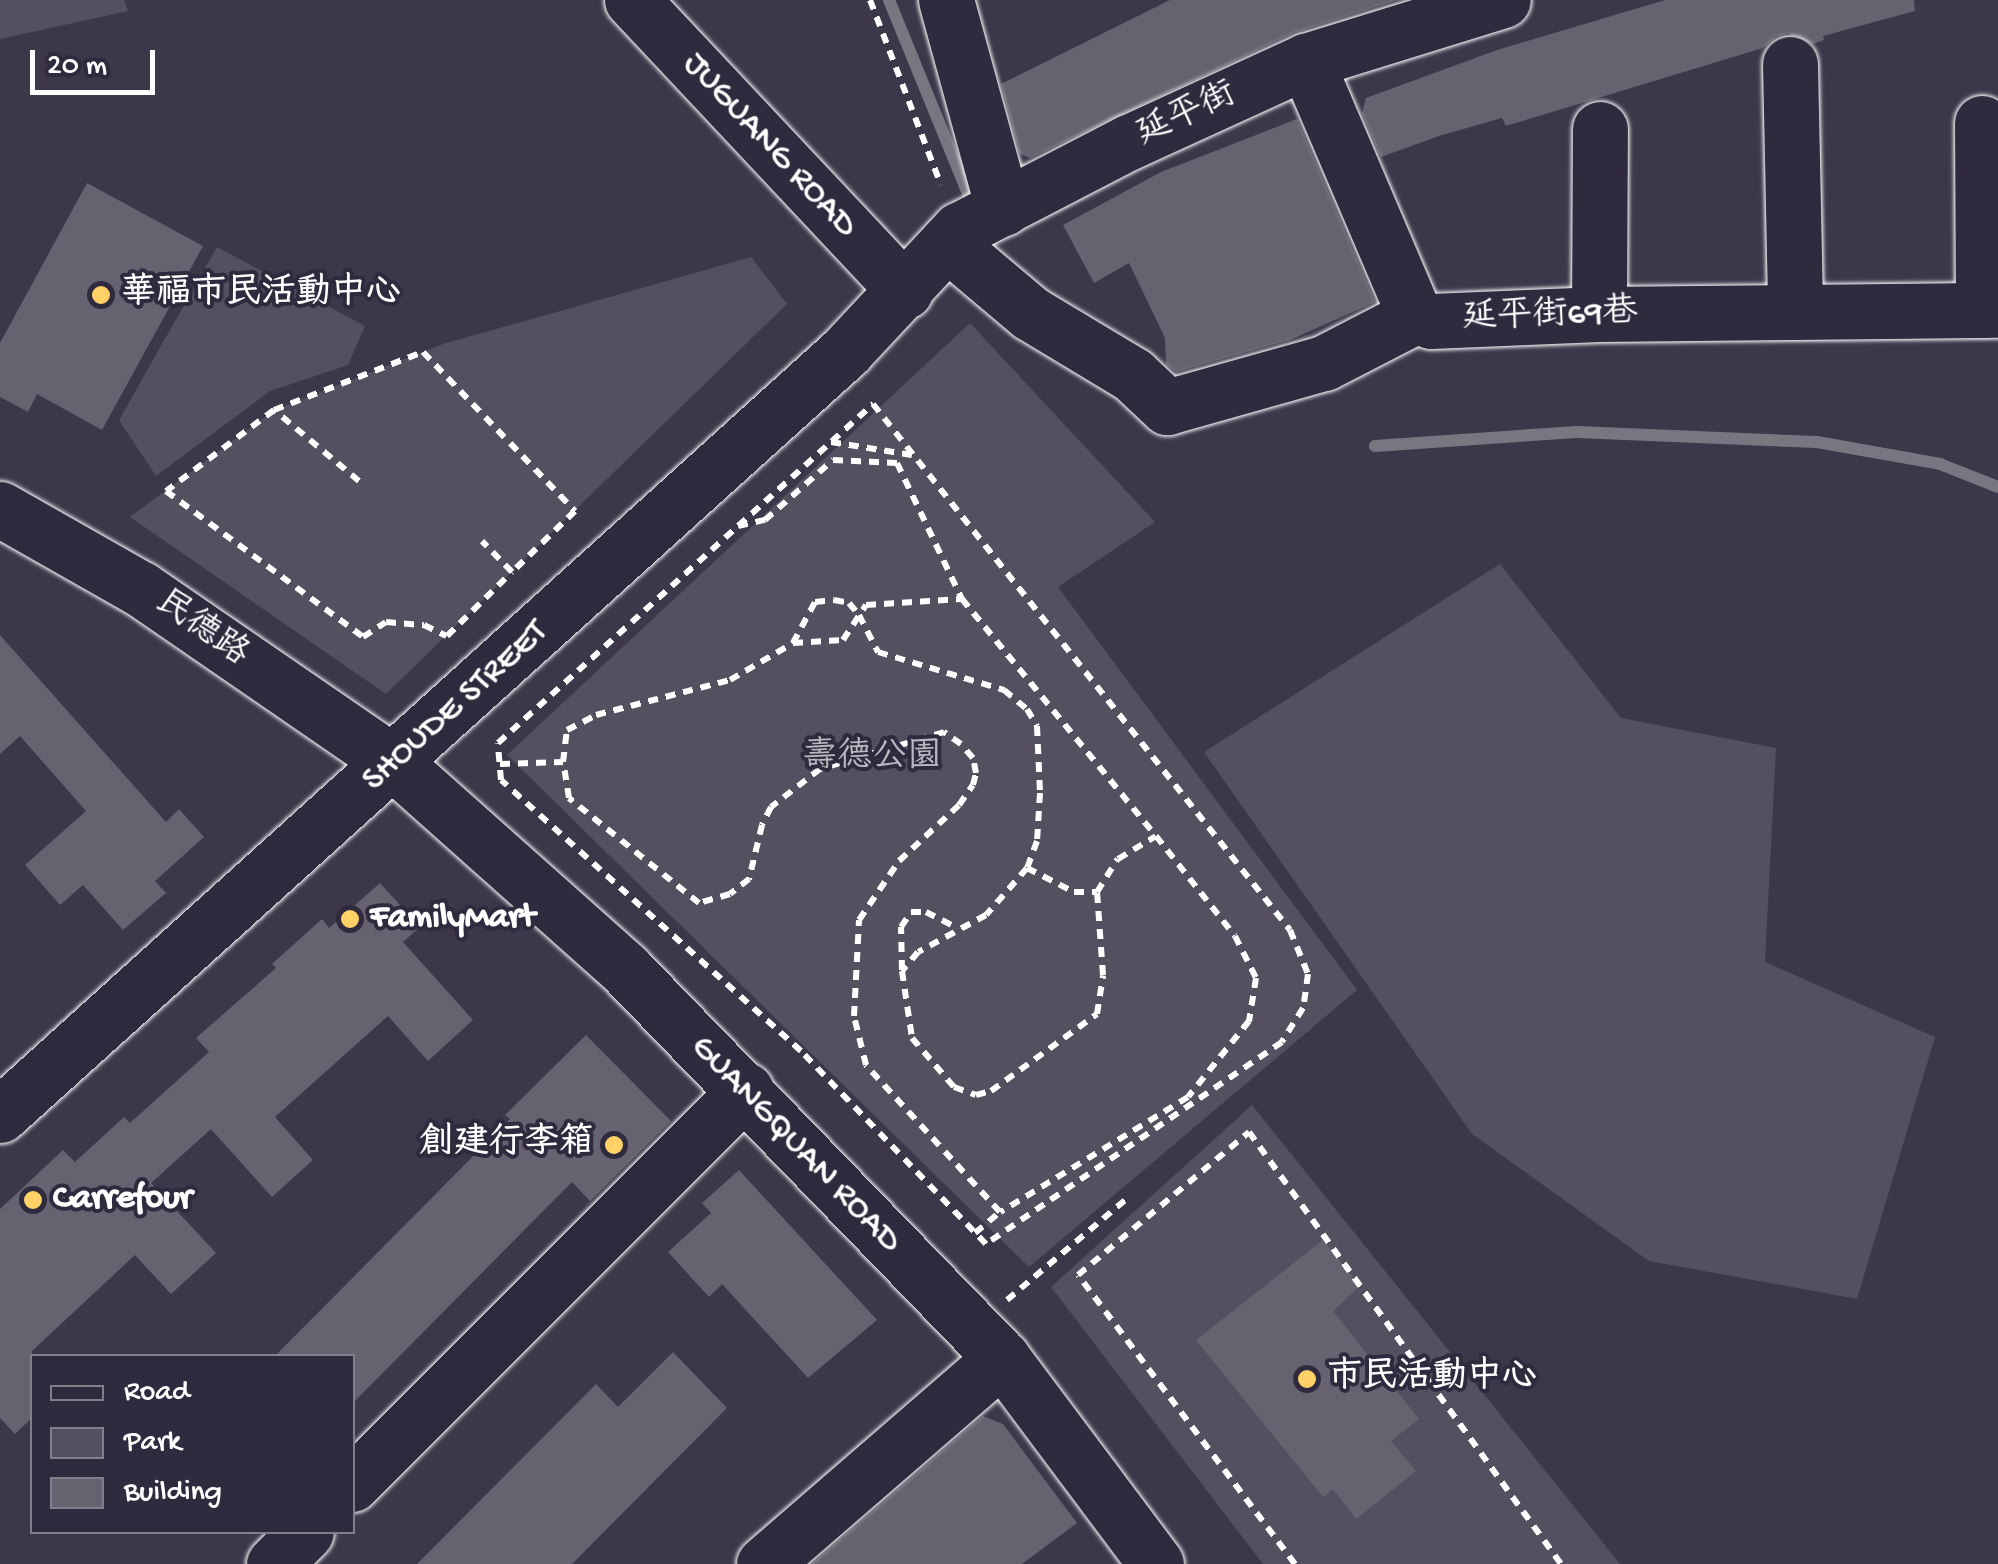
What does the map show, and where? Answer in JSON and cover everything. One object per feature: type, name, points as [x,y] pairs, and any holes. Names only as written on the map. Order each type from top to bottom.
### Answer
[{"type":"street","name":"JUGUANG ROAD","points":[[632,0],[905,292]]},
{"type":"street","points":[[946,0],[970,227]]},
{"type":"street","name":"延平街","points":[[905,292],[970,227],[1129,142],[1306,61],[1477,3]]},
{"type":"street","points":[[1306,61],[1415,316]]},
{"type":"street","points":[[1790,64],[1795,312]]},
{"type":"street","points":[[1982,122],[1990,310]]},
{"type":"street","points":[[1600,129],[1600,314]]},
{"type":"street","name":"延平街69巷","points":[[970,227],[1030,312],[1133,375],[1167,406],[1324,364],[1415,316],[1431,322],[1600,314],[1990,310]]},
{"type":"street","name":"SHOUDE STREET","points":[[0,1115],[846,352],[905,292]]},
{"type":"street","name":"民德路","points":[[0,509],[142,589],[394,763]]},
{"type":"street","name":"GUANGQUAN ROAD","points":[[394,763],[625,969],[746,1090],[987,1344],[1156,1564]]},
{"type":"street","points":[[355,1481],[746,1090]]},
{"type":"street","points":[[792,1555],[987,1344]]},
{"type":"street","points":[[274,1564],[304,1534]]},
{"type":"path","points":[[870,0],[970,227]]},
{"type":"path","points":[[422,352],[575,511],[512,572],[446,636],[424,625],[386,622],[363,637],[166,490],[274,410],[422,352]]},
{"type":"path","points":[[873,404],[914,455],[1290,930],[1308,974],[1303,1008],[1282,1042],[986,1244],[801,1051],[501,780],[498,743],[873,404]]},
{"type":"path","points":[[274,410],[358,481]]},
{"type":"path","points":[[830,442],[914,455]]},
{"type":"path","points":[[738,526],[765,520],[833,460],[897,463],[962,599],[1234,936],[1256,978],[1250,1020],[1188,1097],[1000,1212],[975,1233]]},
{"type":"path","points":[[482,541],[512,572]]},
{"type":"path","points":[[962,599],[866,605],[843,640],[793,643],[730,680],[596,714],[567,730],[564,762],[569,798],[699,903],[730,894],[750,879],[771,806],[820,769],[944,732],[962,744],[973,758],[973,786],[959,805],[899,861],[859,920],[854,1016],[866,1064],[1000,1212]]},
{"type":"path","points":[[793,643],[815,602],[849,603],[878,652],[1004,690],[1027,709],[1037,726],[1037,840],[1027,868],[986,915],[918,952],[902,972]]},
{"type":"path","points":[[500,764],[564,762]]},
{"type":"path","points":[[958,928],[926,912],[911,912],[901,927],[902,972],[912,1038],[954,1087],[976,1095],[991,1091],[1097,1014],[1103,975],[1097,892],[1118,860],[1156,836]]},
{"type":"path","points":[[1027,868],[1074,892],[1097,892]]},
{"type":"path","points":[[1295,1564],[1078,1275],[1249,1132],[1562,1564]]},
{"type":"path","points":[[987,1344],[1130,1196]]},
{"type":"green space","points":[[0,0],[124,0],[128,11],[0,39]]},
{"type":"green space","points":[[217,247],[365,326],[348,365],[270,391],[156,476],[119,420]]},
{"type":"green space","points":[[751,257],[787,304],[386,694],[130,517],[274,410],[443,344]]},
{"type":"green space","name":"壽德公園","points":[[970,323],[1155,522],[1058,587],[1357,990],[1029,1267],[507,755]]},
{"type":"green space","points":[[1500,564],[1621,718],[1776,748],[1765,962],[1935,1037],[1857,1299],[1649,1261],[1472,1134],[1204,752]]},
{"type":"green space","points":[[1252,1105],[1620,1564],[1263,1564],[1051,1287]]},
{"type":"building","points":[[1170,0],[1397,0],[1293,33],[1030,158],[1020,154],[1001,84]]},
{"type":"building","points":[[1665,0],[1914,0],[1915,11],[1823,36],[1824,40],[1813,44],[1788,33],[1775,37],[1763,48],[1506,126],[1502,118],[1381,157],[1362,113],[1366,98],[1497,50]]},
{"type":"building","points":[[1297,119],[1375,302],[1290,340],[1176,372],[1166,364],[1165,338],[1129,263],[1094,283],[1063,225],[1161,172]]},
{"type":"building","name":"華福市民活動中心","points":[[87,183],[203,246],[102,430],[37,394],[28,412],[0,397],[0,343]]},
{"type":"building","points":[[0,635],[166,822],[179,809],[204,837],[155,881],[166,893],[123,930],[83,885],[60,905],[25,865],[86,811],[20,736],[0,754]]},
{"type":"building","points":[[380,883],[420,927],[403,942],[473,1020],[428,1061],[388,1016],[275,1117],[313,1160],[272,1197],[211,1129],[151,1183],[216,1253],[171,1294],[135,1255],[32,1351],[30,1420],[15,1434],[0,1418],[0,1209],[63,1150],[75,1162],[124,1117],[130,1123],[209,1052],[196,1038],[276,968],[272,964],[322,919],[329,928]]},
{"type":"building","points":[[586,1035],[671,1121],[590,1201],[572,1182],[355,1401],[355,1354],[277,1354],[510,1119],[505,1115]]},
{"type":"building","points":[[739,1170],[877,1320],[808,1378],[722,1284],[709,1297],[668,1252],[711,1213],[702,1203]]},
{"type":"building","name":"市民活動中心","points":[[1323,1240],[1360,1286],[1333,1311],[1419,1419],[1391,1441],[1416,1471],[1356,1519],[1333,1489],[1323,1497],[1196,1340]]},
{"type":"building","points":[[673,1352],[727,1408],[572,1564],[417,1564],[596,1384],[618,1407]]},
{"type":"building","points":[[983,1416],[1003,1424],[1077,1523],[1022,1564],[812,1564]]},
{"type":"waterway","points":[[889,0],[970,198]]},
{"type":"waterway","points":[[1375,446],[1577,432],[1817,442],[1940,464],[1998,487]]},
{"type":"place","name":"華福市民活動中心","points":[[101,295]]},
{"type":"place","name":"FamilyMart","points":[[350,919]]},
{"type":"place","name":"創建行李箱","points":[[614,1145]]},
{"type":"place","name":"Carrefour","points":[[33,1200]]},
{"type":"place","name":"市民活動中心","points":[[1307,1379]]}]
